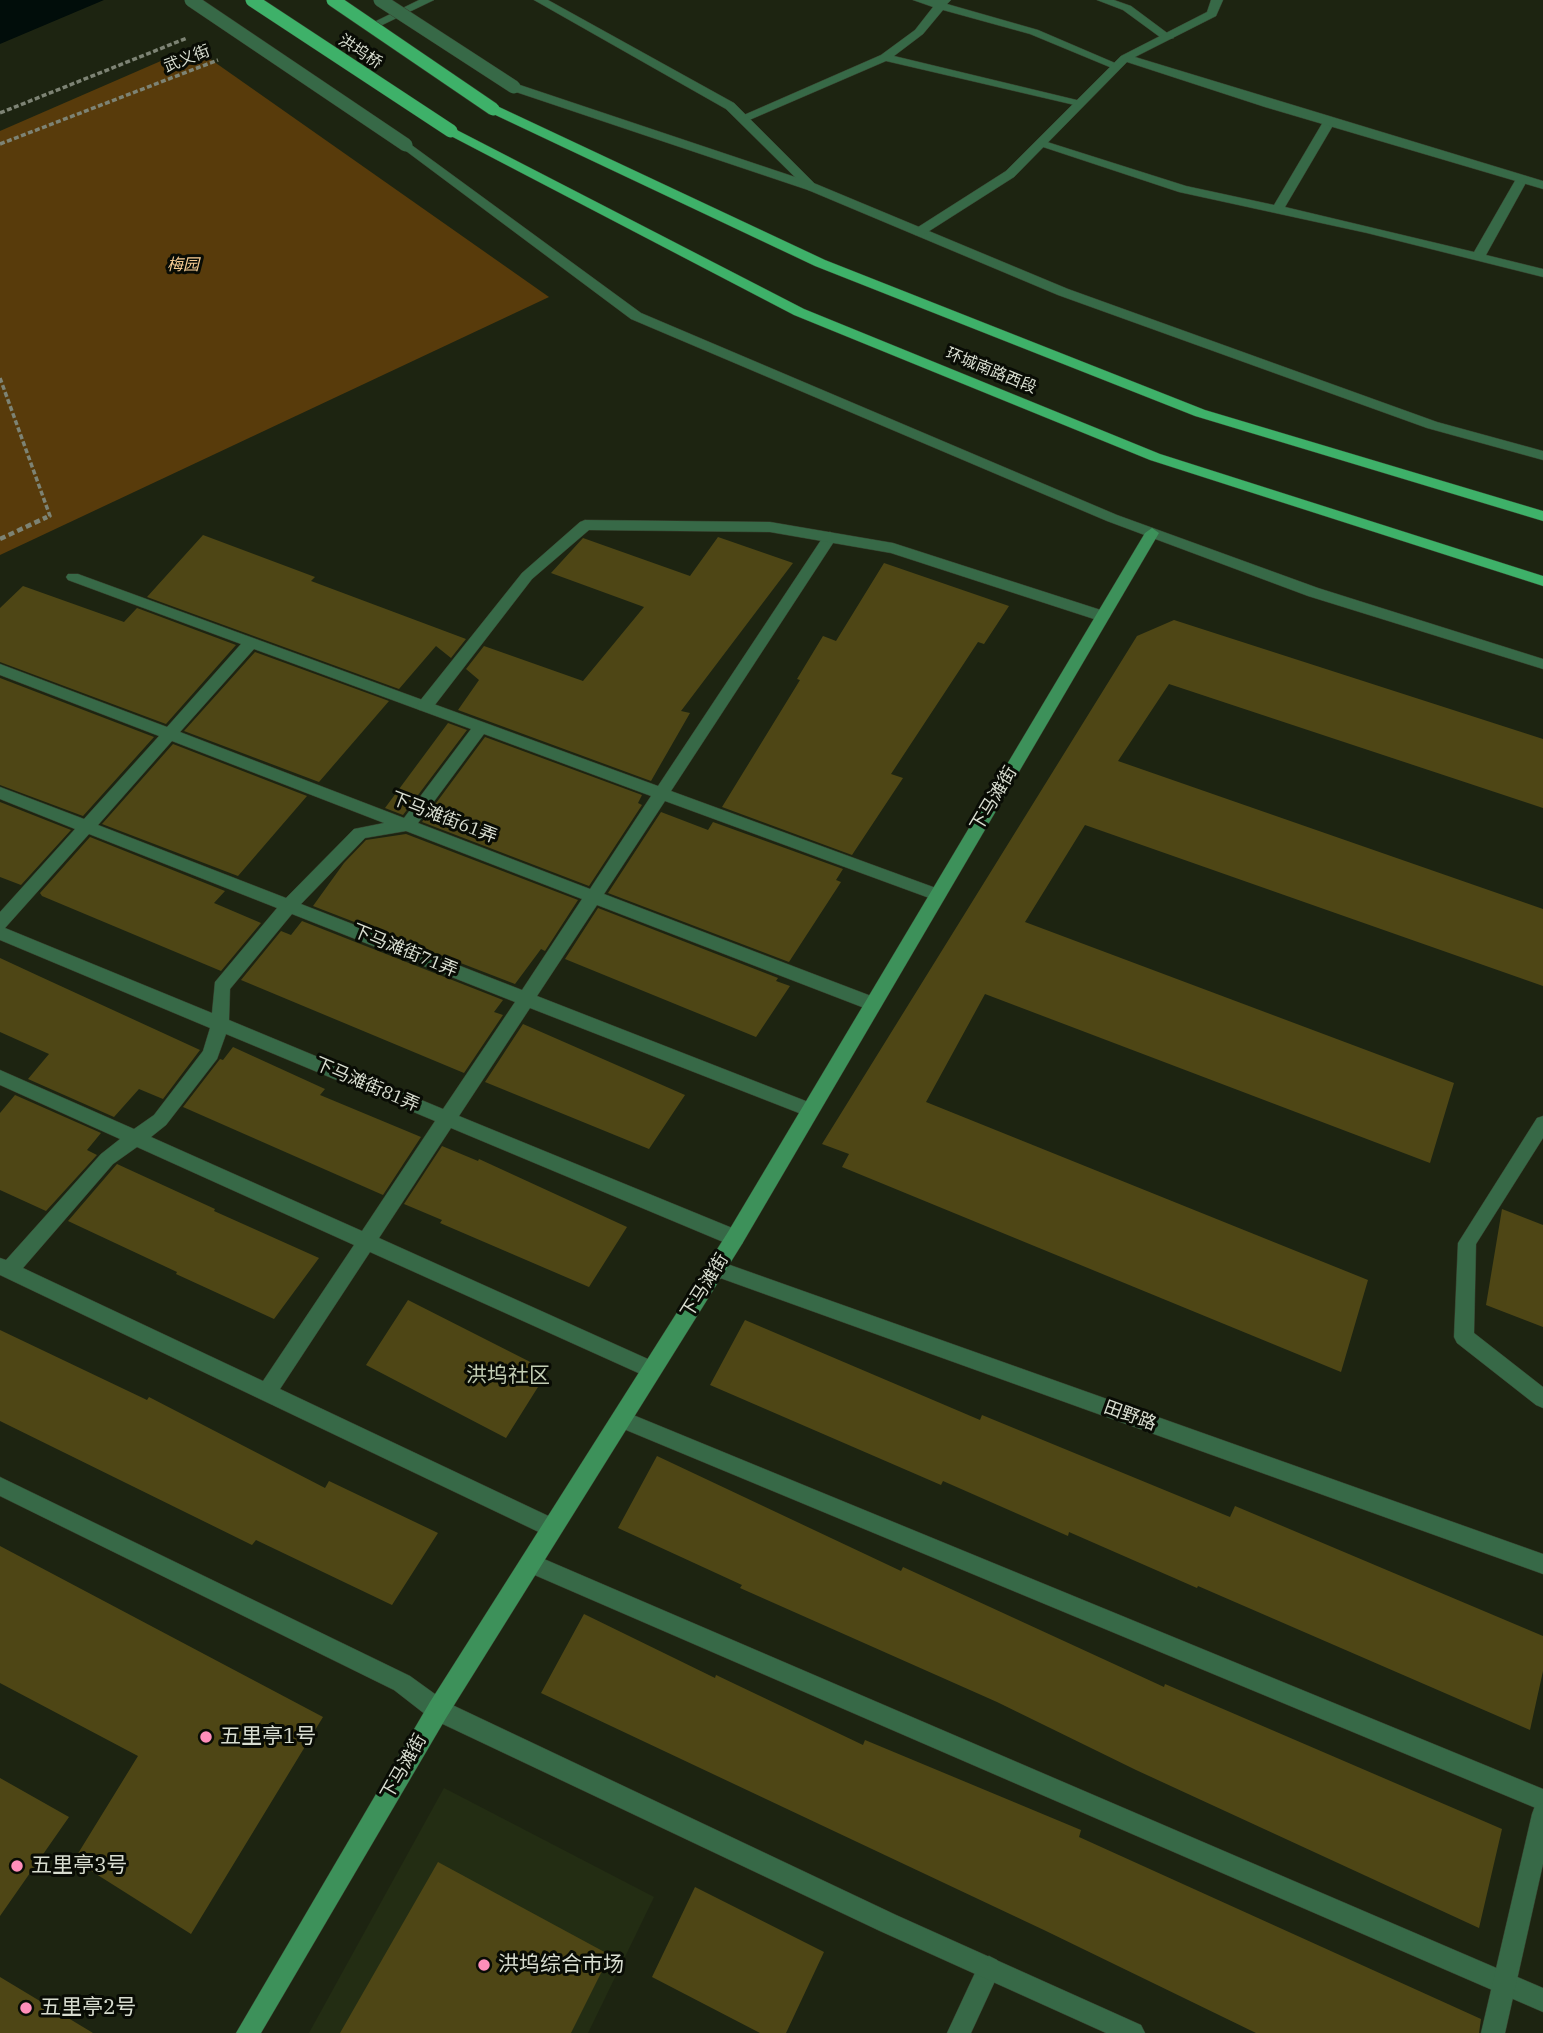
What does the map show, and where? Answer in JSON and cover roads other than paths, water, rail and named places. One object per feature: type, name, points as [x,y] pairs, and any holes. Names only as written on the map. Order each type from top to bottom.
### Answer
[{"type":"main road","name":"洪坞桥","points":[[252,0],[452,131]]},
{"type":"main road","name":"洪坞桥","points":[[333,0],[493,109],[820,263],[1200,413],[1543,516]]},
{"type":"main road","name":"环城南路西段","points":[[452,131],[799,312],[1155,457],[1543,581]]},
{"type":"street","points":[[191,0],[406,145],[636,316],[1152,533],[1312,592],[1543,664]]},
{"type":"street","points":[[380,0],[514,87],[812,187],[1063,292],[1394,412],[1543,456]]},
{"type":"street","points":[[372,26],[428,0]]},
{"type":"street","points":[[919,0],[942,3],[1120,62],[1543,186]]},
{"type":"street","points":[[1103,0],[1127,8],[1168,38]]},
{"type":"street","points":[[919,232],[1010,174],[1120,62],[1212,14],[1217,0]]},
{"type":"street","points":[[546,1],[730,106],[812,187]]},
{"type":"street","points":[[743,118],[885,57],[919,32],[942,3]]},
{"type":"street","points":[[885,57],[1079,102]]},
{"type":"street","points":[[1277,210],[1329,122]]},
{"type":"street","points":[[1040,144],[1183,189],[1543,273]]},
{"type":"street","points":[[1478,257],[1522,179]]},
{"type":"street","points":[[425,706],[527,576],[585,525],[771,527],[893,548],[1102,616]]},
{"type":"street","name":"下马滩街","points":[[248,2033],[438,1710],[735,1238],[1152,533]]},
{"type":"street","points":[[267,1392],[830,537]]},
{"type":"street","points":[[73,577],[938,894]]},
{"type":"street","points":[[0,923],[252,642]]},
{"type":"street","name":"下马滩街61弄","points":[[0,669],[873,1004]]},
{"type":"street","points":[[481,727],[408,825],[360,833],[290,906],[221,987],[220,1024],[211,1054],[160,1120],[107,1159],[4,1268],[552,1528]]},
{"type":"street","name":"下马滩街71弄","points":[[0,793],[810,1110]]},
{"type":"street","name":"下马滩街81弄","points":[[0,933],[735,1238]]},
{"type":"street","points":[[0,1077],[652,1370]]},
{"type":"street","points":[[1543,1123],[1467,1243],[1464,1336],[1543,1399]]},
{"type":"street","name":"田野路","points":[[716,1268],[1543,1564]]},
{"type":"street","points":[[621,1419],[1543,1800]]},
{"type":"street","points":[[0,1486],[402,1683],[438,1710],[1133,2033]]},
{"type":"street","points":[[530,1563],[1543,2000]]},
{"type":"street","points":[[1493,2033],[1543,1814]]},
{"type":"street","points":[[959,2033],[989,1968]]},
{"type":"place","name":"五里亭1号","points":[[206,1737]]},
{"type":"place","name":"五里亭3号","points":[[17,1866]]},
{"type":"place","name":"洪坞综合市场","points":[[484,1965]]},
{"type":"place","name":"五里亭2号","points":[[26,2008]]},
{"type":"district","name":"洪坞社区","points":[[508,1376]]},
{"type":"park label","name":"梅园","points":[[183,265]]}]
